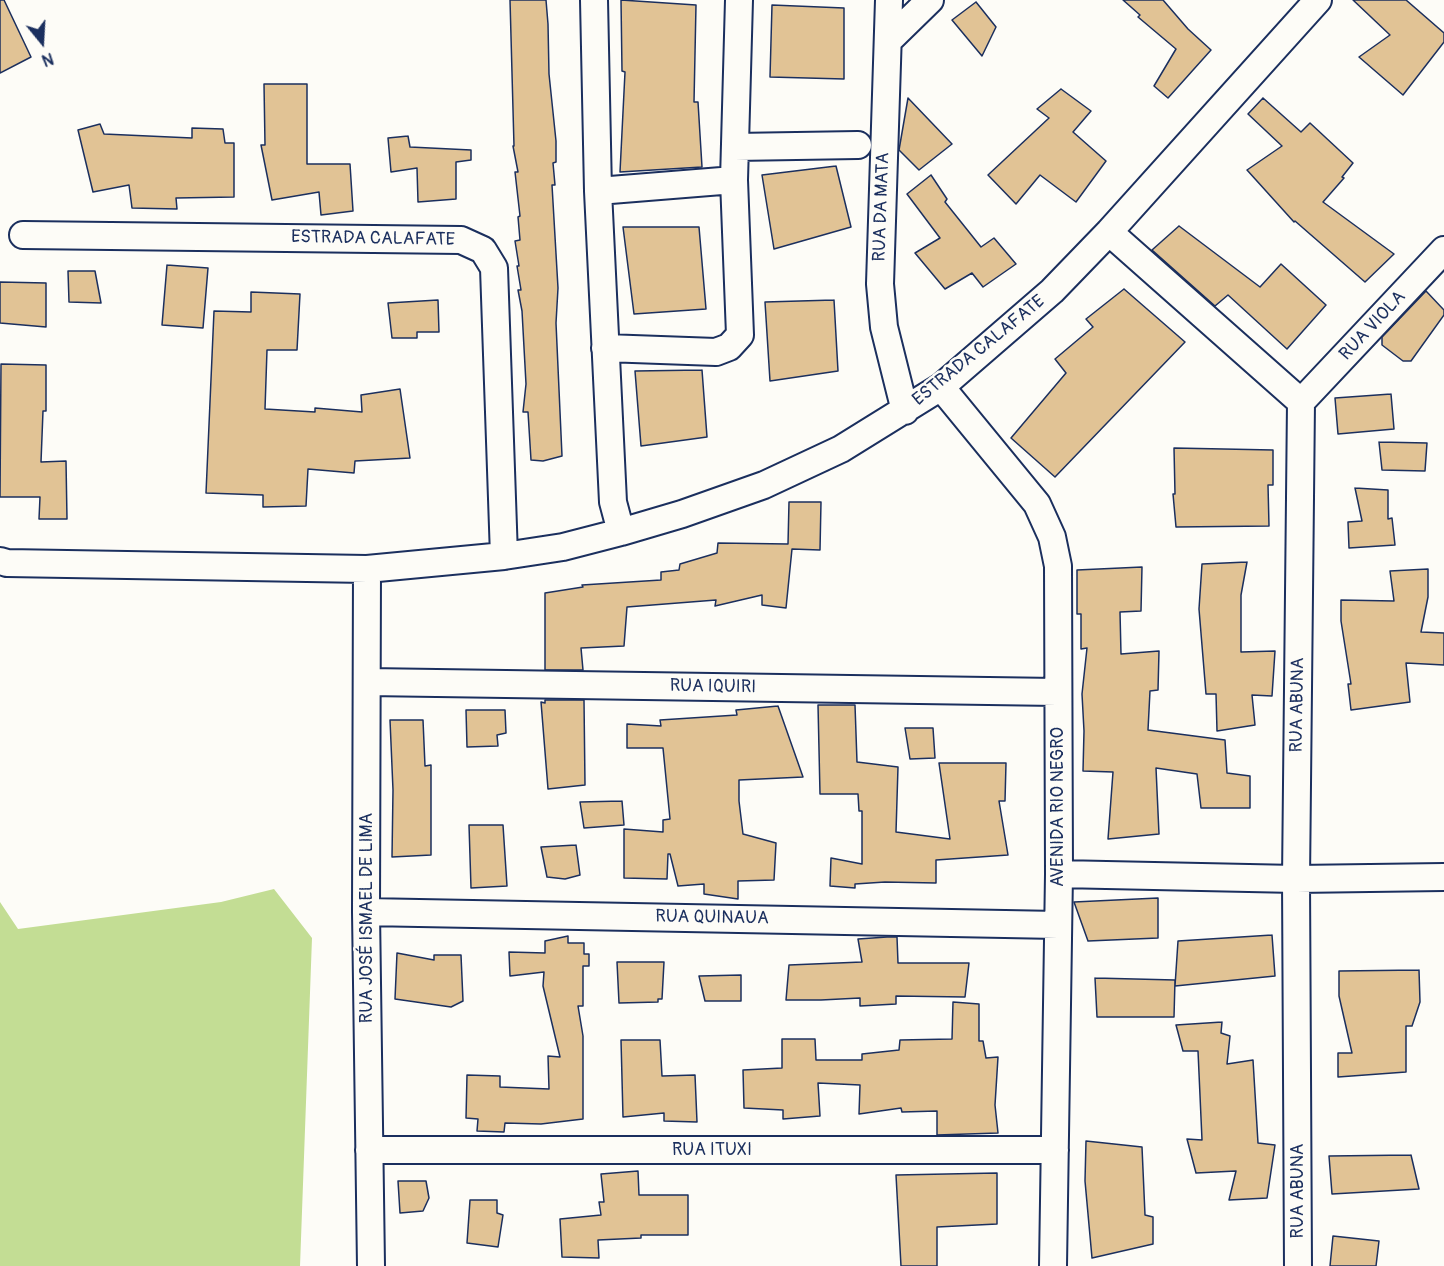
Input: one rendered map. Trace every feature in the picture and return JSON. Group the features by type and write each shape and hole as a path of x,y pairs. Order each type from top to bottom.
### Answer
{"street":[{"path":"594,0 598,191 605,348 613,502 621,532"},
{"path":"605,348 716,352 729,347 740,335 734,180 739,0"},
{"name":"RUA DA MATA","path":"889,0 880,284 884,327 905,411"},
{"path":"888,41 930,0"},
{"name":"ESTRADA CALAFATE","path":"2,563 367,570 504,556 563,547 621,532 682,514 764,485 841,448 941,387 1052,291 1318,0"},
{"path":"735,147 858,145"},
{"path":"598,191 734,180"},
{"path":"1108,232 1301,402"},
{"name":"ESTRADA CALAFATE","path":"23,235 461,240 483,250 494,268 504,556"},
{"name":"RUA VIOLA","path":"1301,402 1444,250"},
{"name":"AVENIDA RIO NEGRO","path":"941,387 1037,504 1052,537 1058,566 1059,874 1053,1266"},
{"name":"RUA ABUNA","path":"1298,1266 1296,879 1301,402"},
{"name":"RUA JOSÉ ISMAEL DE LIMA","path":"367,570 366,912 371,1266"},
{"name":"RUA IQUIRI","path":"368,682 1058,692"},
{"path":"1059,874 1296,879 1444,877"},
{"name":"RUA QUINAUA","path":"366,912 1058,925"},
{"name":"RUA ITUXI","path":"369,1150 1055,1150"}],"green space":[{"path":"274,889 312,938 300,1266 0,1266 0,902 18,929 221,902"}],"building":[{"path":"0,0 4,0 31,57 0,73"},
{"path":"510,0 546,0 548,24 549,74 556,141 556,162 553,163 555,185 552,185 558,288 556,323 562,456 543,461 531,460 528,412 523,412 526,384 522,311 518,290 521,290 515,241 520,240 518,217 520,216 515,172 518,172 513,146"},
{"path":"621,0 696,5 694,102 698,102 702,167 620,172 625,72 622,71"},
{"path":"1123,0 1163,0 1188,29 1211,50 1168,98 1154,86 1176,49 1138,17 1140,15"},
{"path":"1353,0 1406,0 1444,33 1444,42 1403,95 1359,57 1390,35"},
{"path":"976,2 996,27 982,56 952,20"},
{"path":"772,5 844,8 844,79 770,77"},
{"path":"264,84 307,84 307,164 350,164 353,211 321,215 319,192 272,200 261,145 265,145"},
{"path":"1061,89 1091,111 1073,132 1106,161 1076,202 1040,175 1016,204 988,175 1049,118 1037,109"},
{"path":"908,98 952,144 919,170 899,150"},
{"path":"1263,98 1301,132 1310,123 1353,163 1342,177 1344,178 1323,202 1394,254 1365,282 1294,222 1247,170 1282,146 1248,114"},
{"path":"100,124 104,134 192,138 192,128 223,129 225,143 234,143 234,197 176,198 177,209 132,208 129,185 93,192 78,130"},
{"path":"408,136 410,147 471,150 471,160 456,162 456,199 418,202 417,168 391,172 388,138"},
{"path":"836,166 851,227 774,249 762,175"},
{"path":"931,175 947,199 945,202 981,247 994,238 1016,264 983,287 972,273 945,289 915,253 940,238 907,194"},
{"path":"1179,226 1260,287 1281,264 1326,305 1287,349 1228,295 1215,306 1152,250"},
{"path":"623,227 699,227 706,309 634,314"},
{"path":"167,265 208,268 203,328 162,325"},
{"path":"68,271 95,271 101,303 69,302"},
{"path":"0,282 46,283 46,327 0,323"},
{"path":"1124,289 1185,342 1055,477 1011,438 1066,373 1055,359 1093,327 1086,319"},
{"path":"1426,291 1444,310 1444,315 1411,361 1403,361 1382,345 1382,337"},
{"path":"251,292 300,294 297,350 267,350 265,409 315,412 315,408 362,412 361,395 400,389 410,458 355,461 354,473 308,469 306,506 263,507 263,495 206,493 214,311 251,312"},
{"path":"438,300 439,332 417,332 417,338 392,338 388,303"},
{"path":"834,300 838,371 770,381 765,302"},
{"path":"1,364 46,365 46,411 43,411 41,462 66,461 67,519 39,519 40,497 0,497"},
{"path":"702,370 707,437 641,446 635,371"},
{"path":"1391,394 1394,429 1338,434 1335,398"},
{"path":"1379,442 1427,443 1425,471 1382,470"},
{"path":"1174,448 1273,450 1273,485 1268,485 1269,526 1176,527 1173,494 1175,494"},
{"path":"1355,488 1388,490 1388,519 1392,518 1395,545 1349,548 1348,522 1362,521"},
{"path":"789,502 821,502 820,550 792,549 786,608 762,605 762,595 715,606 716,600 627,607 624,646 581,648 583,670 545,670 545,593 583,587 582,585 661,580 661,572 679,570 680,564 717,553 718,543 788,544"},
{"path":"1247,562 1241,595 1241,652 1275,651 1272,696 1252,695 1255,725 1217,731 1216,694 1206,694 1199,609 1202,564"},
{"path":"1142,567 1141,611 1120,612 1121,654 1159,651 1158,690 1150,691 1148,730 1225,740 1227,773 1250,776 1250,808 1201,808 1197,774 1156,768 1159,834 1108,839 1113,772 1083,771 1082,694 1087,648 1081,649 1081,614 1077,614 1077,570"},
{"path":"1428,569 1428,597 1421,632 1444,633 1444,665 1406,663 1410,702 1351,710 1348,684 1351,684 1341,621 1341,600 1394,601 1390,571"},
{"path":"545,700 584,700 585,785 548,789 541,702 545,703"},
{"path":"818,705 855,705 857,762 898,767 896,832 950,839 939,763 1006,763 1005,801 999,801 1008,855 936,860 936,883 885,882 855,884 855,888 830,886 831,858 862,864 862,811 859,811 858,794 820,794"},
{"path":"778,706 803,777 739,780 743,834 776,843 774,880 738,881 738,899 704,894 704,884 678,886 670,854 668,854 667,879 624,878 624,829 663,832 663,820 670,819 663,748 627,748 627,724 661,726 660,720 737,715 736,710"},
{"path":"466,710 505,710 506,733 497,735 498,746 467,747"},
{"path":"390,720 423,720 425,766 431,765 431,855 392,857 393,790"},
{"path":"905,728 933,728 935,758 910,759"},
{"path":"622,801 624,825 584,828 580,802"},
{"path":"469,825 503,825 507,886 471,888"},
{"path":"576,845 580,875 565,879 547,877 541,847"},
{"path":"1158,898 1158,938 1088,941 1074,902"},
{"path":"1272,935 1275,976 1175,986 1178,941"},
{"path":"568,936 568,943 584,943 584,954 589,954 589,966 583,966 583,1006 578,1006 583,1036 583,1119 541,1124 505,1123 504,1132 477,1131 478,1119 466,1118 467,1075 500,1076 500,1087 549,1089 548,1056 560,1057 543,986 544,972 510,976 509,952 545,953 545,941"},
{"path":"897,937 898,963 969,963 965,997 896,996 896,1004 860,1006 860,998 786,1000 789,965 862,962 858,939"},
{"path":"397,953 434,960 434,955 461,955 463,1001 451,1007 395,999"},
{"path":"617,962 664,962 662,999 658,999 658,1002 619,1003"},
{"path":"1419,970 1420,1002 1412,1026 1406,1026 1406,1072 1338,1077 1338,1053 1352,1053 1339,996 1339,971"},
{"path":"741,975 741,1001 705,1001 699,976"},
{"path":"1095,978 1175,980 1174,1017 1097,1017"},
{"path":"953,1002 979,1004 979,1041 983,1041 986,1058 998,1057 995,1105 998,1133 937,1135 937,1111 902,1112 901,1108 859,1114 860,1085 818,1083 820,1116 783,1119 783,1110 744,1108 743,1070 782,1068 782,1039 815,1039 816,1060 862,1060 862,1054 899,1050 900,1040 952,1039"},
{"path":"1222,1022 1221,1033 1230,1036 1227,1064 1253,1060 1258,1143 1275,1145 1267,1198 1229,1200 1236,1171 1196,1173 1187,1139 1202,1140 1198,1051 1183,1051 1176,1025"},
{"path":"621,1040 660,1040 662,1076 695,1075 697,1122 664,1121 664,1113 623,1117"},
{"path":"1086,1141 1142,1147 1145,1215 1153,1217 1153,1244 1092,1258 1085,1181"},
{"path":"1411,1155 1419,1189 1332,1194 1329,1156"},
{"path":"638,1171 639,1195 688,1195 688,1235 641,1235 641,1238 598,1240 599,1258 562,1257 560,1219 601,1215 599,1202 604,1202 601,1174"},
{"path":"997,1173 997,1224 937,1227 937,1266 901,1266 896,1175"},
{"path":"398,1181 426,1181 429,1198 423,1211 400,1213"},
{"path":"470,1200 497,1200 497,1213 503,1215 498,1247 467,1243"},
{"path":"1333,1236 1379,1241 1376,1266 1330,1266"}]}
